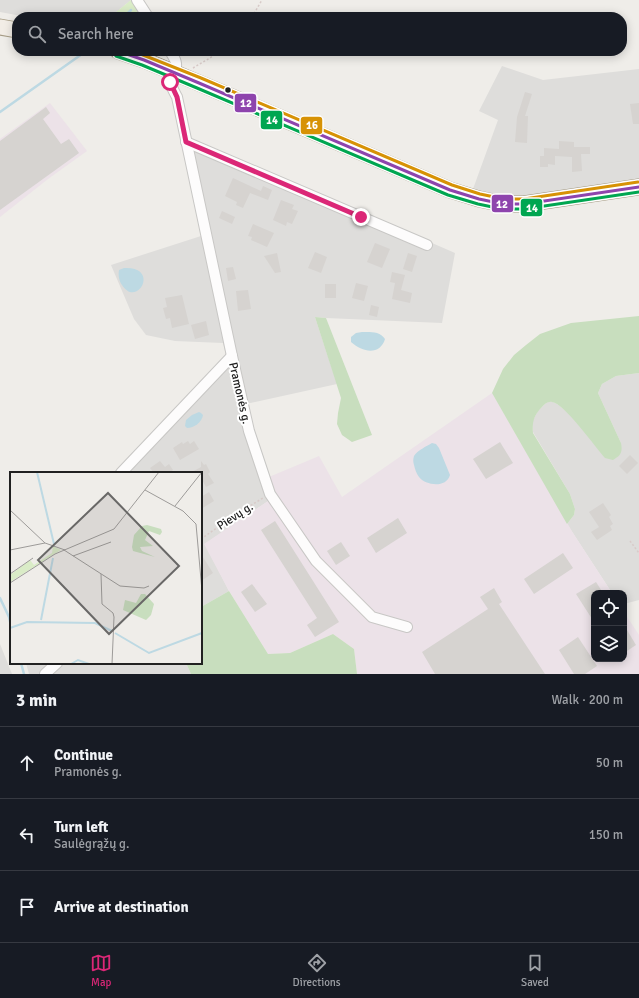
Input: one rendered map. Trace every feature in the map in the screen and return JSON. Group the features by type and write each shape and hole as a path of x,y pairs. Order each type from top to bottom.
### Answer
{"main road":[{"path":"0,27 12,29"},
{"path":"131,56 173,72 450,190 479,199 503,204 524,204 639,187"}],"street":[{"path":"137,0 145,12"},
{"path":"168,56 173,72"},
{"name":"Pramonės g.","path":"173,56 177,66 169,77 170,82 177,97 249,431 270,494 316,561 372,617 407,627"},
{"path":"186,142 427,245"},
{"path":"122,472 232,356"},
{"path":"45,674 57,664"}],"path":[{"path":"255,12 262,0"},
{"path":"173,72 194,67 213,56"},
{"name":"Pievų g.","path":"202,538 238,513 270,494"},
{"path":"630,541 639,553"}],"shaded area":[{"path":"0,0 131,0 116,12 12,12 12,14 0,12"},
{"path":"502,66 543,80 639,69 639,183 540,196 513,197 491,194 473,189 498,120 479,111"},
{"path":"50,103 87,151 48,179 0,217 0,139"},
{"path":"179,133 455,253 442,323 315,317 337,384 246,404 257,443 277,495 205,544 229,591 202,606 202,472 114,472 226,355 223,343 175,341 146,335 134,319 111,265 201,236"},
{"path":"639,373 639,600 627,603 627,590 610,590 567,524 574,515 575,509 570,494 533,432 532,422 538,411 546,403 551,401 621,443 598,393 602,384 616,376"},
{"path":"492,393 573,533 610,590 591,590 591,662 627,662 627,617 639,635 639,674 357,674 354,649 333,634 290,653 268,654 229,591 204,544 277,495 269,477 319,456 342,497"},
{"path":"0,644 12,674 0,674"},
{"path":"26,664 186,664 191,674 29,674"}],"green space":[{"path":"133,0 140,12 116,12"},
{"path":"639,316 639,373 616,376 602,384 598,393 621,443 622,449 619,456 613,460 605,458 572,418 557,404 552,402 547,403 539,410 534,419 533,433 570,494 575,509 574,515 567,524 492,393 503,369 514,355 540,334 571,323"},
{"path":"315,317 326,318 372,435 352,442 342,435 337,424 341,398"},
{"path":"229,591 268,654 290,653 333,634 354,649 357,674 191,674 186,664 202,664 202,606"}],"water":[{"path":"124,268 135,269 141,273 144,279 139,290 134,292 128,291 122,285 119,280 119,270"},
{"path":"356,333 378,333 385,339 383,344 379,348 370,351 360,348 351,342 351,337"},
{"path":"199,412 203,415 201,420 195,426 187,428 185,426 186,420"},
{"path":"432,443 436,444 439,448 450,475 448,479 440,484 430,484 422,480 417,474 413,463 414,456 423,448"}],"building":[{"path":"525,92 532,94 525,116 528,116 527,143 515,142 517,117"},
{"path":"639,103 639,124 633,124 630,104"},
{"path":"46,107 50,113 43,119 61,144 69,139 79,153 0,210 0,141"},
{"path":"559,141 574,142 574,147 590,147 590,154 581,154 582,171 572,172 572,157 555,156 555,165 548,164 548,167 540,167 540,156 544,156 544,148 559,149"},
{"path":"233,178 261,191 263,186 272,190 268,200 250,193 243,208 236,205 237,202 225,196"},
{"path":"281,200 294,205 292,209 298,211 292,224 287,222 286,226 273,220"},
{"path":"222,211 235,217 232,224 219,218"},
{"path":"253,224 274,233 267,247 251,240 252,237 248,236"},
{"path":"375,243 390,249 382,268 367,262"},
{"path":"315,252 327,257 321,273 308,268"},
{"path":"277,253 281,272 275,273 264,256"},
{"path":"408,253 417,256 412,272 403,269"},
{"path":"233,267 236,279 228,281 226,268"},
{"path":"392,272 405,275 401,290 412,293 410,303 392,299 395,283 390,282"},
{"path":"356,283 368,286 364,301 352,298"},
{"path":"325,284 336,284 336,298 325,298"},
{"path":"248,290 251,309 238,311 236,291"},
{"path":"182,295 189,324 172,328 170,318 166,319 163,308 167,307 165,298"},
{"path":"371,305 379,307 377,317 369,315"},
{"path":"206,321 209,335 195,339 191,325"},
{"path":"188,441 190,444 194,441 199,449 180,460 173,448 182,442 183,444"},
{"path":"500,442 513,463 486,479 473,459"},
{"path":"630,455 638,463 627,474 619,466"},
{"path":"160,461 165,467 169,464 173,470 170,472 153,472 150,468"},
{"path":"201,461 204,465 206,464 210,472 208,474 214,483 206,487 202,480 202,472 192,472 201,467"},
{"path":"209,492 214,501 202,508 202,496"},
{"path":"603,503 611,515 609,517 613,524 610,526 612,530 597,540 591,532 599,527 589,512"},
{"path":"398,518 407,533 376,553 367,538"},
{"path":"275,521 339,622 315,637 307,625 317,618 261,530"},
{"path":"341,542 350,556 336,565 327,551"},
{"path":"563,553 573,568 534,594 524,579"},
{"path":"202,556 213,573 202,580"},
{"path":"596,582 601,590 591,590 591,617 576,594"},
{"path":"252,584 267,604 255,612 241,592"},
{"path":"494,588 502,602 499,604 545,674 435,674 422,652 488,609 480,597"},
{"path":"627,630 636,645 627,651"},
{"path":"578,637 591,657 591,662 594,662 597,666 585,674 574,674 559,650"}],"waterway":[{"path":"0,112 79,56"},
{"path":"0,598 10,622"},
{"path":"21,664 24,674"}],"transit line":[{"name":"14","path":"116,56 197,88 448,195 478,204 502,209 524,209 639,192"},
{"name":"12","path":"132,56 450,190 479,199 503,204 524,204 639,187"},
{"name":"16","path":"146,56 201,78 452,185 480,194 504,199 524,199 638,182"}],"route":[{"path":"170,82 177,97 186,142 361,217"}]}
